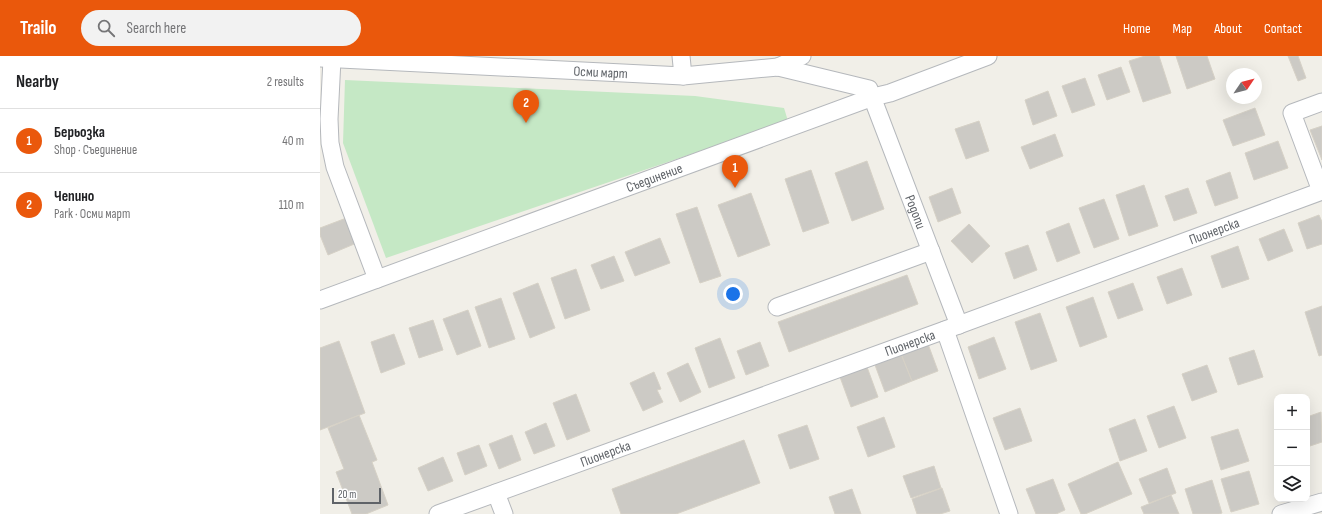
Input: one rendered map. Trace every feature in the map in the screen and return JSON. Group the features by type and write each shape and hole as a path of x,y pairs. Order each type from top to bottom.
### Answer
{"street":[{"path":"681,56 683,76"},
{"path":"778,67 802,56"},
{"name":"Съединение","path":"320,300 871,93 890,93 988,56"},
{"path":"326,58 330,143 333,161 377,279"},
{"name":"Осми март","path":"326,58 683,76 778,67 871,93"},
{"name":"Родопи","path":"871,93 931,251 952,328 1009,514"},
{"path":"1322,102 1292,113 1322,191"},
{"name":"Пионерска","path":"438,514 952,328 1322,191"},
{"path":"777,308 931,251"},
{"path":"496,493 504,514"},
{"path":"1281,514 1322,502"}],"green space":[{"path":"345,80 695,96 784,108 788,121 386,258 343,143"}],"building":[{"path":"1145,56 1159,56 1171,93 1143,102 1129,61"},
{"path":"1176,56 1207,56 1215,79 1187,89"},
{"path":"1288,56 1298,56 1306,78 1298,81"},
{"path":"1121,67 1130,92 1107,100 1098,75"},
{"path":"1085,78 1095,105 1072,113 1062,86"},
{"path":"1048,91 1057,116 1033,125 1025,100"},
{"path":"1255,108 1265,135 1233,146 1223,120"},
{"path":"979,121 989,151 966,159 955,129"},
{"path":"1322,126 1322,160 1310,130"},
{"path":"1055,134 1063,156 1030,169 1021,147"},
{"path":"1278,141 1288,168 1254,180 1245,153"},
{"path":"867,161 884,209 852,221 835,173"},
{"path":"811,170 829,223 803,232 785,179"},
{"path":"1230,172 1238,198 1215,206 1206,181"},
{"path":"1144,185 1158,226 1129,236 1116,195"},
{"path":"952,188 961,213 938,222 929,197"},
{"path":"1188,188 1197,213 1174,221 1165,196"},
{"path":"751,193 770,245 738,257 718,205"},
{"path":"1104,199 1119,239 1094,248 1079,208"},
{"path":"697,207 721,276 700,283 676,214"},
{"path":"1319,215 1322,222 1322,244 1307,249 1298,223"},
{"path":"349,217 359,242 328,255 320,235 320,228"},
{"path":"1069,223 1080,253 1057,262 1046,232"},
{"path":"969,224 990,246 972,263 951,241"},
{"path":"1284,229 1293,251 1268,261 1259,239"},
{"path":"660,238 670,263 635,276 625,252"},
{"path":"1028,245 1037,270 1014,279 1005,253"},
{"path":"1238,246 1249,279 1222,288 1211,256"},
{"path":"614,256 624,281 601,289 591,265"},
{"path":"1182,268 1192,295 1167,304 1157,277"},
{"path":"576,269 590,310 565,319 551,278"},
{"path":"907,275 918,304 789,352 778,322"},
{"path":"538,283 555,328 530,338 513,293"},
{"path":"1133,283 1143,310 1118,319 1108,292"},
{"path":"1093,297 1107,337 1080,347 1066,307"},
{"path":"501,298 515,339 489,348 475,307"},
{"path":"1322,306 1322,355 1319,356 1305,312"},
{"path":"468,310 481,346 457,355 443,319"},
{"path":"1040,313 1057,361 1031,370 1015,322"},
{"path":"433,320 443,350 419,358 409,328"},
{"path":"394,334 405,364 381,373 371,342"},
{"path":"994,337 1006,369 979,379 968,347"},
{"path":"720,338 735,378 709,388 695,348"},
{"path":"339,341 365,413 320,430 320,348"},
{"path":"760,342 769,366 746,375 737,351"},
{"path":"928,344 938,371 912,381 901,354"},
{"path":"1254,350 1263,377 1238,385 1229,358"},
{"path":"901,354 912,381 885,392 875,365"},
{"path":"688,363 701,392 680,402 667,373"},
{"path":"1207,365 1217,392 1192,401 1182,374"},
{"path":"867,367 878,397 851,407 840,377"},
{"path":"654,372 661,389 657,390 663,402 643,411 630,383"},
{"path":"576,394 590,431 567,440 553,403"},
{"path":"1174,406 1186,438 1159,448 1147,416"},
{"path":"1020,408 1032,441 1005,450 993,418"},
{"path":"1321,412 1322,442 1310,446 1310,430 1310,416"},
{"path":"359,415 377,460 372,462 388,505 366,514 352,514 336,472 344,469 328,428"},
{"path":"884,417 895,447 868,457 857,427"},
{"path":"1135,419 1147,451 1120,461 1109,429"},
{"path":"546,423 555,446 534,454 525,432"},
{"path":"807,425 819,459 790,469 778,435"},
{"path":"1238,429 1249,461 1221,470 1211,437"},
{"path":"512,435 521,460 499,469 489,444"},
{"path":"744,440 760,483 676,514 621,514 612,489"},
{"path":"479,445 487,466 465,475 457,453"},
{"path":"443,457 453,481 428,491 418,468"},
{"path":"1118,462 1132,494 1085,514 1081,514 1068,484"},
{"path":"934,466 941,488 911,498 903,476"},
{"path":"1167,468 1176,493 1149,503 1139,479"},
{"path":"1249,471 1259,504 1231,512 1221,479"},
{"path":"1053,479 1065,510 1056,514 1036,514 1026,489"},
{"path":"1212,480 1222,513 1193,514 1185,489"},
{"path":"942,488 950,511 940,514 917,514 912,499"},
{"path":"852,489 861,514 835,514 829,497"},
{"path":"1171,495 1179,514 1144,514 1141,507"}],"place":[{"name":"Чепино","path":"526,123"},
{"name":"Берьозка","path":"735,188"}]}
